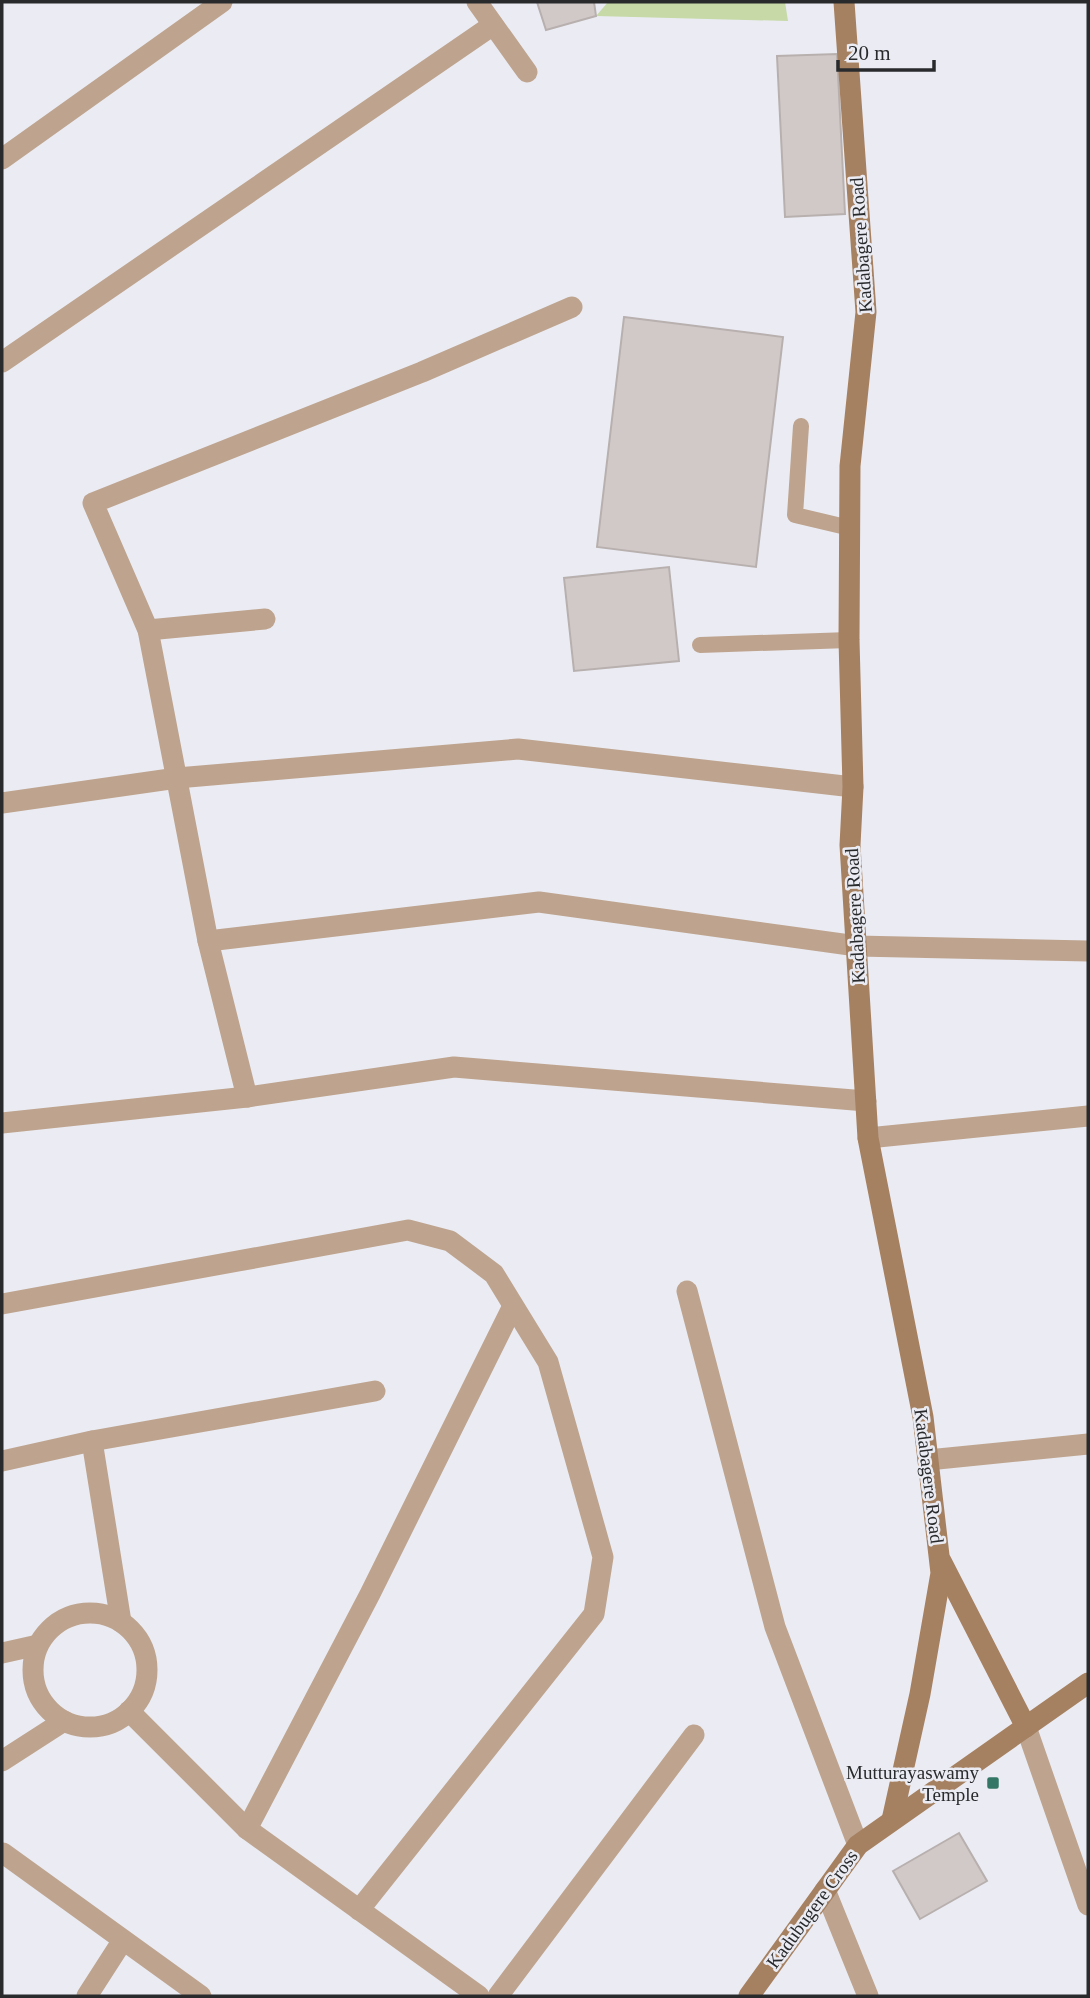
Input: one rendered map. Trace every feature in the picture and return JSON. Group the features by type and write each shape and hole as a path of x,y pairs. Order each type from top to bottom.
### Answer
{"street":[{"path":"2,159 222,2"},
{"path":"477,2 527,72"},
{"name":"Kadabagere Road","path":"845,2 866,312 850,466 849,640 853,787 850,845 869,1139 923,1417 941,1573 892,1820"},
{"path":"2,362 493,24"},
{"path":"247,1097 208,941 148,630 93,503 422,372 572,307"},
{"path":"148,630 265,618"},
{"path":"2,803 177,778 518,749 853,787"},
{"path":"208,941 539,902 857,946 1088,951"},
{"path":"2,1122 247,1097 454,1067 866,1101"},
{"path":"869,1139 1088,1116"},
{"path":"2,1304 408,1230 450,1241 494,1274 548,1362 603,1557 594,1614 359,1910"},
{"path":"687,1292 775,1627 858,1845"},
{"path":"247,1829 370,1594 513,1306"},
{"path":"2,1461 92,1441 375,1391"},
{"path":"92,1441 121,1622"},
{"path":"928,1460 1088,1444"},
{"path":"940,1559 1026,1727 1088,1904"},
{"path":"83,1613 103,1614 121,1622 133,1633 142,1648 146,1681 130,1711 115,1721 98,1726 80,1726 64,1721 50,1710 39,1696 33,1680 33,1662 38,1645 49,1629 65,1618 83,1613"},
{"path":"2,1653 38,1645"},
{"name":"Kadubugere Cross","path":"749,1996 858,1845 1088,1683"},
{"path":"130,1711 247,1829 479,1996"},
{"path":"2,1761 64,1721"},
{"path":"498,1996 694,1735"},
{"path":"2,1853 201,1996"},
{"path":"825,1890 868,1996"},
{"path":"87,1996 123,1940"}],"lane":[{"path":"801,426 795,515 850,528"},
{"path":"699,645 849,640"}],"green space":[{"path":"608,2 785,2 788,21 596,16"}],"building":[{"path":"537,2 594,2 596,16 546,30"},
{"path":"837,54 845,214 785,217 777,56"},
{"path":"624,317 783,337 756,567 597,547"},
{"path":"669,567 679,661 574,671 564,578"},
{"path":"959,1833 987,1881 920,1919 893,1871"}],"place":[{"name":"Mutturayaswamy Temple","path":"993,1783"}]}
